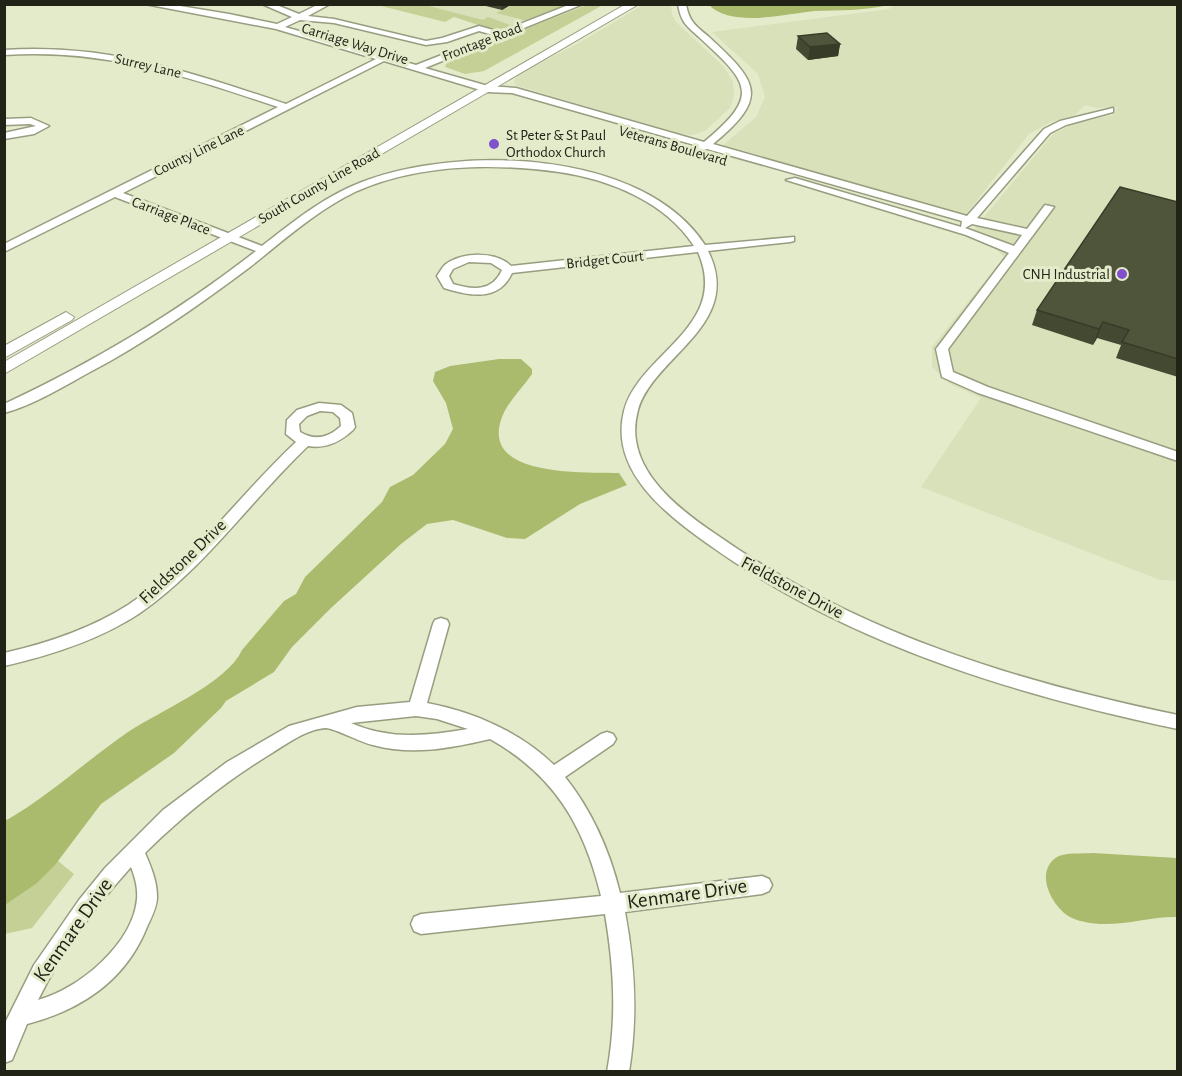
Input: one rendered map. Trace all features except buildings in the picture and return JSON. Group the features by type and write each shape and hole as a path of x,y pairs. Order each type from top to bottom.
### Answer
{"main road":[{"name":"South County Line Road","path":"480,87 613,4"},
{"name":"South County Line Road","path":"4,352 222,235 480,87 634,4"},
{"name":"South County Line Road","path":"4,369 222,235"}],"street":[{"name":"Carriage Way Drive","path":"149,4 233,14"},
{"name":"Carriage Way Drive","path":"191,4 393,53 417,63 419,67"},
{"path":"266,4 299,16 334,21 426,43 444,40 480,28 501,35"},
{"path":"282,25 326,4"},
{"name":"Frontage Road","path":"419,67 579,4"},
{"path":"681,4 684,18 735,64 748,88 747,99 741,114 697,153"},
{"name":"Carriage Way Drive","path":"282,25 383,58 419,67"},
{"name":"Surrey Lane","path":"4,53 64,51 137,62 190,76 286,107"},
{"name":"County Line Lane","path":"4,249 393,53"},
{"name":"Frontage Road","path":"419,67 480,87"},
{"name":"Veterans Boulevard","path":"480,87 513,90 969,220 1028,233"},
{"name":"Veterans Boulevard","path":"480,87 499,97 961,230 1015,251"},
{"path":"961,230 1047,131 1063,123 1110,110"},
{"path":"4,122 31,121 42,123 44,126 31,132 4,136"},
{"name":"Fieldstone Drive","path":"4,409 92,366 150,332 264,250 316,209 359,187 385,178 423,170 484,164 559,169 620,186 649,199 672,214 690,231 703,249 710,279 710,291 704,313 690,337 645,382 630,414 630,452 642,475 658,496 723,549 764,577 810,601 897,639 968,667 1039,689 1119,710 1178,722"},
{"name":"Carriage Place","path":"113,193 222,235"},
{"path":"1048,207 942,350 947,374 982,390 1178,457"},
{"path":"222,235 264,250"},
{"path":"703,249 790,239"},
{"name":"Bridget Court","path":"508,270 703,249"},
{"name":"Bridget Court","path":"467,259 490,259 503,264 508,270 504,281 496,288 479,293 448,286 443,276 449,267 467,259"},
{"name":"Fieldstone Drive","path":"4,660 47,650 85,636 150,597 175,575 304,442"},
{"path":"417,709 441,624"},
{"name":"Kenmare Drive","path":"4,1052 41,972 79,917 107,879 187,801 219,776 297,730 372,713 417,709 463,720 492,731 537,758 554,775 574,802 591,834 606,878 625,978 625,1044 618,1071"},
{"path":"330,721 368,737 388,742 422,745 492,731"},
{"path":"554,775 607,739"},
{"name":"Kenmare Drive","path":"20,1015 52,1006 72,996 97,980 122,957 136,933 147,901 144,870 134,851"},
{"name":"Kenmare Drive","path":"421,924 612,904 762,885"}],"shaded area":[{"path":"377,5 425,5 483,20 488,17 513,26 496,31 454,17 445,22"},
{"path":"411,5 574,5 510,30"},
{"path":"513,5 569,5 527,21 496,13"},
{"path":"587,5 603,5 484,71 465,74 445,67 448,59"},
{"path":"643,5 671,5 676,22 724,67 733,82 734,96 730,108 705,131 692,135 677,133 515,85 514,80 522,72 577,44"},
{"path":"709,5 888,5 745,18 719,12"},
{"path":"894,5 1177,5 1177,581 1160,580 921,487 981,398 950,384 932,367 932,347 1004,257 992,245 969,235 1053,134 1074,124 1113,115 1118,107 1096,108 1085,105 1075,115 1051,122 1029,134 964,217 722,146 756,117 765,97 758,74 712,32 889,9"},
{"path":"499,359 521,359 532,369 532,374 510,402 501,420 499,439 507,453 521,462 540,468 619,473 627,485 580,504 525,539 507,538 453,520 427,524 401,544 331,608 292,647 274,672 226,701 174,753 101,804 55,865 37,883 5,905 5,821 37,801 128,732 191,696 222,674 284,601 296,594 305,577 382,502 390,487 413,475 445,444 453,429 446,403 433,381 435,372 450,366"},
{"path":"4,817 74,874 32,928 5,934"},
{"path":"1093,853 1177,858 1177,917 1097,924 1077,920 1065,913 1058,907 1048,890 1046,881 1050,864 1057,857 1065,854"}],"place":[{"name":"St Peter & St Paul Orthodox Church","path":"494,144"},
{"name":"CNH Industrial","path":"1122,274"}]}
